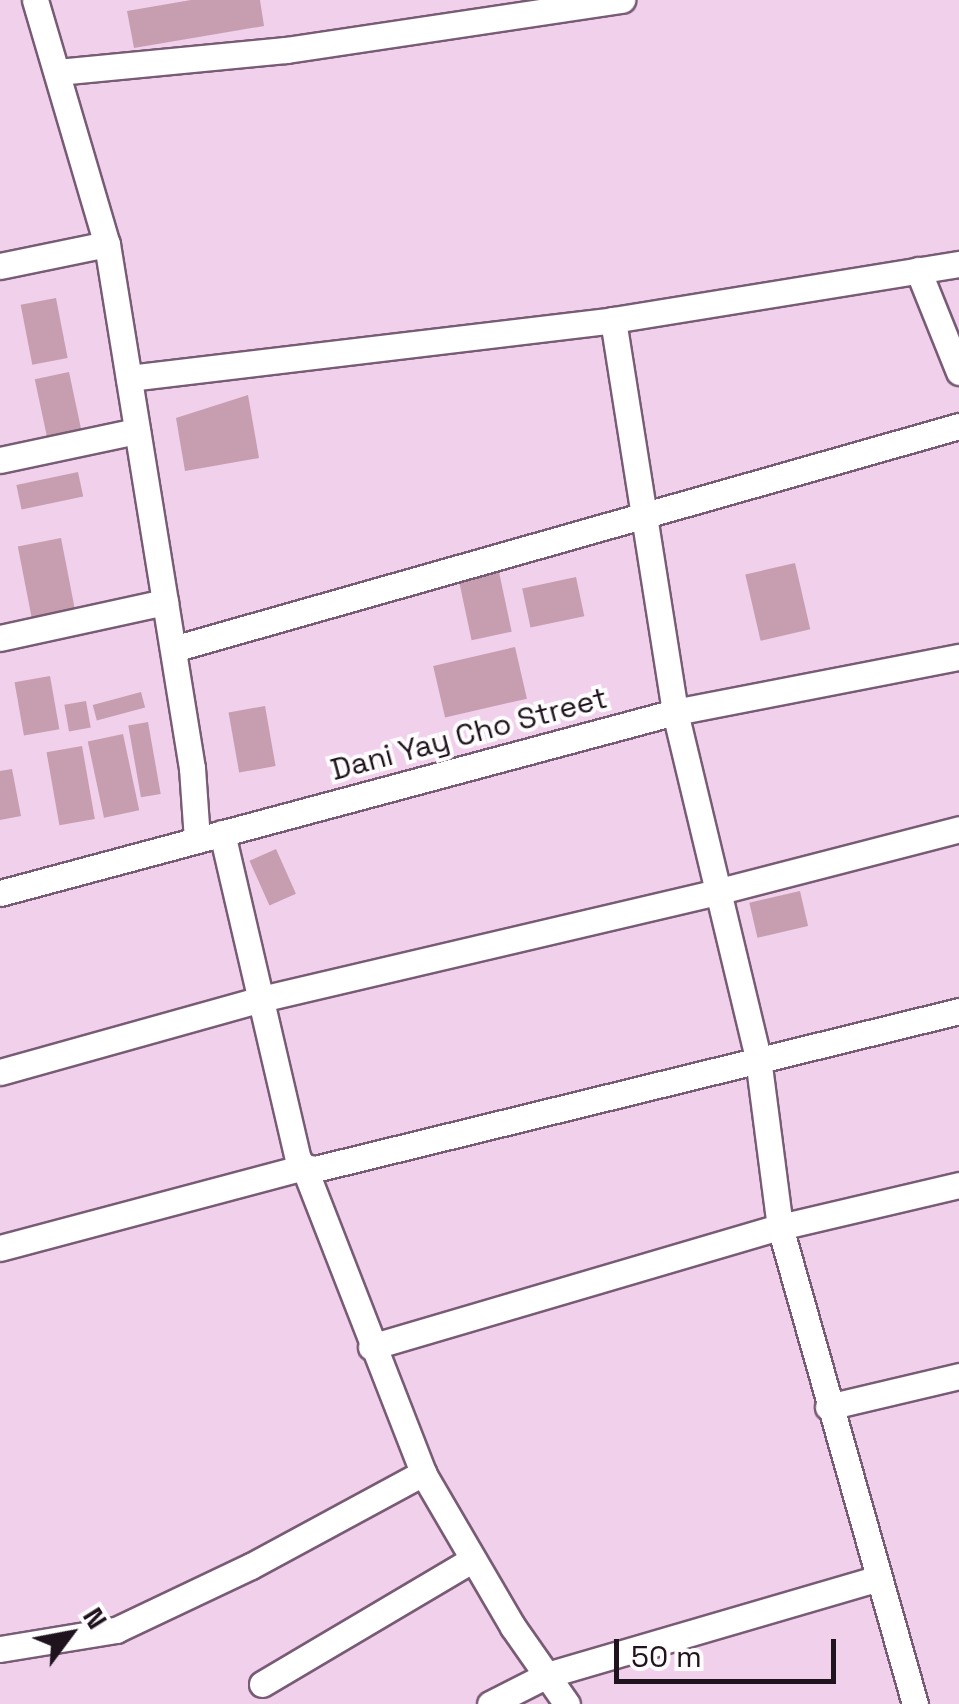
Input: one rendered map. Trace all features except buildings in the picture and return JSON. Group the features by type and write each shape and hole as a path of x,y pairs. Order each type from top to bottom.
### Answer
{"street":[{"path":"35,0 107,244 192,768 197,840"},
{"path":"56,72 286,50 622,0"},
{"path":"0,266 107,244"},
{"path":"129,378 613,320 959,264"},
{"path":"918,270 959,372"},
{"path":"613,320 675,712 758,1058 780,1227 914,1704"},
{"path":"173,649 644,519 959,426"},
{"path":"0,460 138,431"},
{"path":"0,638 165,602"},
{"name":"Dani Yay Cho Street","path":"0,893 675,712 959,658"},
{"path":"0,1072 261,999 720,892 959,829"},
{"path":"222,834 298,1158 371,1347 423,1473 567,1704"},
{"path":"0,1248 304,1167 315,1169 959,1010"},
{"path":"371,1347 780,1227 959,1185"},
{"path":"828,1406 959,1376"},
{"path":"0,1648 116,1630 251,1566 423,1473"},
{"path":"262,1684 474,1558"},
{"path":"490,1704 546,1674 878,1578"}]}
